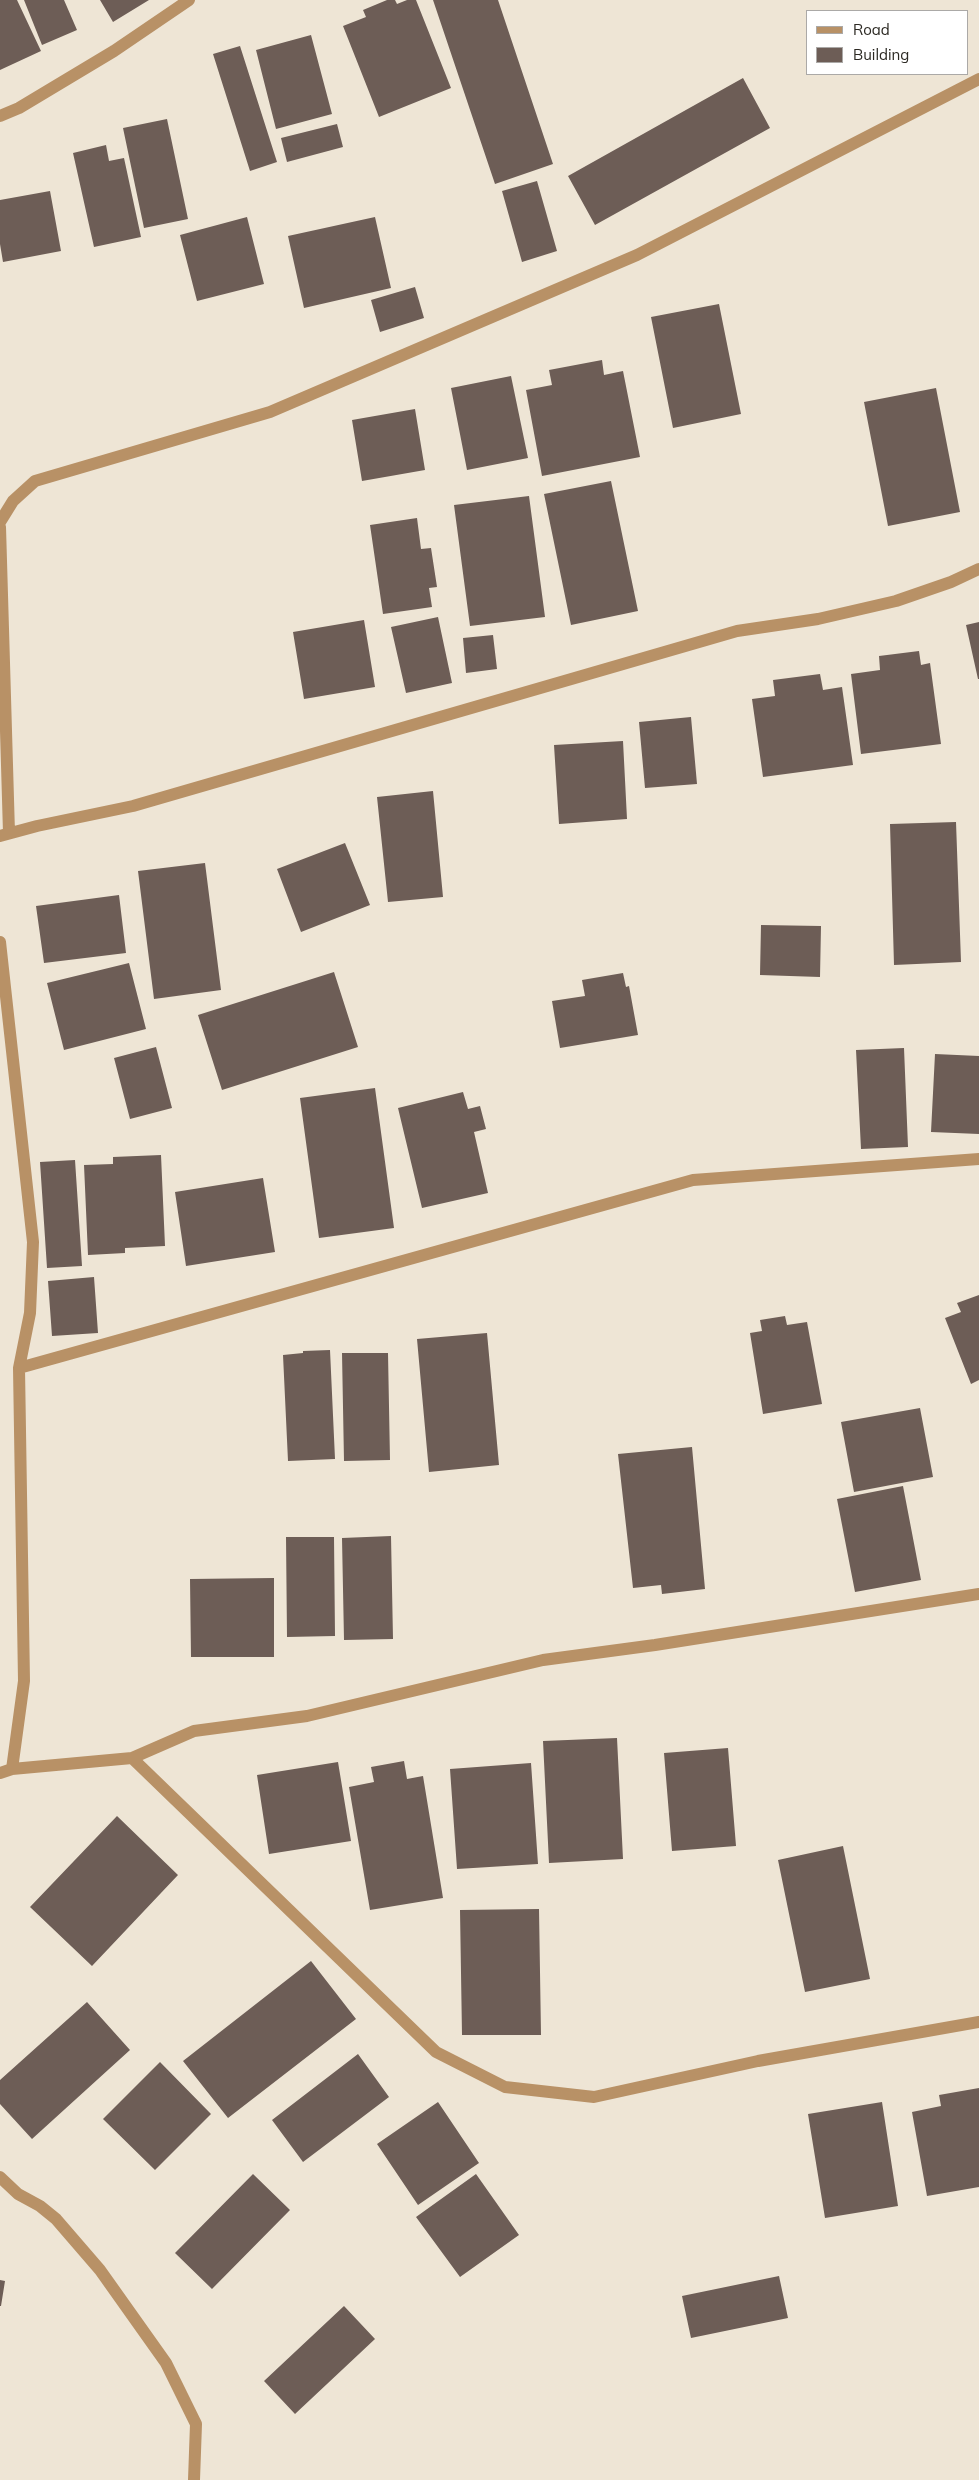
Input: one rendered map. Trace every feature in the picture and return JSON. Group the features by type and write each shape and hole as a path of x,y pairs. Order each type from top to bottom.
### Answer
{"street":[{"path":"0,116 19,108 114,51 189,0"},
{"path":"0,522 12,501 35,481 280,408 637,255 979,79"},
{"path":"0,527 5,835 133,806 738,631 818,619 896,601 979,570"},
{"path":"0,942 33,1242 30,1313 20,1368 24,1681 6,1771 132,1758 194,1731 308,1716 543,1660 664,1644 979,1594"},
{"path":"20,1368 694,1180 979,1159"},
{"path":"132,1758 436,2052 505,2087 594,2096 758,2061 979,2022"},
{"path":"0,2177 18,2194 40,2206 56,2219 100,2270 166,2362 196,2424 194,2480"}],"building":[{"path":"0,0 17,0 41,51 0,70"},
{"path":"24,0 64,0 77,30 42,45"},
{"path":"100,0 149,0 113,22"},
{"path":"387,0 395,0 397,4 407,0 416,0 451,88 379,117 343,26 366,17 363,10"},
{"path":"433,0 498,0 553,164 495,184"},
{"path":"311,35 332,114 276,129 256,50"},
{"path":"240,46 277,162 250,171 213,54"},
{"path":"743,78 770,128 595,225 568,176"},
{"path":"167,119 188,219 144,228 123,128"},
{"path":"337,124 343,147 287,162 281,138"},
{"path":"106,145 109,161 124,158 141,237 94,247 73,153"},
{"path":"537,181 557,251 522,262 502,191"},
{"path":"50,191 61,251 3,262 0,244 0,200"},
{"path":"247,217 264,284 197,301 180,235"},
{"path":"375,217 391,288 304,308 288,236"},
{"path":"415,287 424,318 380,332 371,300"},
{"path":"719,304 741,414 673,428 651,317"},
{"path":"602,360 604,375 623,371 640,457 542,476 526,390 552,385 549,370"},
{"path":"511,376 528,458 467,470 451,388"},
{"path":"936,388 960,512 888,526 864,402"},
{"path":"415,409 425,470 362,481 352,420"},
{"path":"611,481 638,611 571,625 544,494"},
{"path":"529,496 545,617 470,626 454,505"},
{"path":"417,518 421,549 431,548 437,587 429,588 432,607 383,614 370,525"},
{"path":"438,617 452,683 406,693 391,627"},
{"path":"364,620 375,687 304,699 293,632"},
{"path":"979,622 979,679 978,679 966,625"},
{"path":"493,635 497,669 466,673 463,638"},
{"path":"919,651 921,665 930,663 941,744 861,754 851,674 880,670 879,656"},
{"path":"820,674 823,690 842,687 853,765 763,777 752,699 775,696 773,680"},
{"path":"691,717 697,784 645,788 639,722"},
{"path":"623,741 627,819 559,824 554,745"},
{"path":"433,791 443,897 388,902 377,797"},
{"path":"956,822 961,962 894,965 890,824"},
{"path":"345,843 370,905 301,932 277,869"},
{"path":"205,863 221,990 154,999 138,871"},
{"path":"119,895 126,953 44,963 36,906"},
{"path":"761,925 821,926 820,977 760,975"},
{"path":"129,963 146,1029 64,1050 47,983"},
{"path":"334,972 358,1047 222,1090 198,1015"},
{"path":"623,973 626,987 629,986 638,1035 560,1048 552,1001 585,996 582,980"},
{"path":"156,1047 172,1108 130,1119 114,1058"},
{"path":"904,1048 908,1147 861,1149 856,1050"},
{"path":"935,1054 979,1056 979,1134 931,1132"},
{"path":"375,1088 394,1228 319,1238 300,1098"},
{"path":"463,1092 468,1109 480,1106 486,1129 474,1132 488,1193 422,1208 398,1108"},
{"path":"161,1155 165,1246 125,1248 125,1253 88,1255 84,1165 113,1164 113,1157"},
{"path":"75,1160 82,1266 47,1268 40,1162"},
{"path":"263,1178 275,1252 186,1266 175,1192"},
{"path":"94,1277 98,1333 52,1336 48,1281"},
{"path":"979,1295 979,1380 971,1384 945,1318 961,1312 957,1303"},
{"path":"785,1316 787,1325 807,1322 822,1404 763,1414 750,1333 762,1331 760,1320"},
{"path":"487,1333 499,1465 429,1472 417,1339"},
{"path":"330,1350 335,1459 288,1461 283,1355 303,1353 303,1351"},
{"path":"342,1353 388,1353 390,1460 344,1461"},
{"path":"920,1408 933,1477 854,1492 841,1422"},
{"path":"692,1447 705,1589 662,1594 661,1585 633,1588 618,1454"},
{"path":"903,1486 921,1580 855,1592 837,1499"},
{"path":"391,1536 393,1639 344,1640 342,1538"},
{"path":"286,1537 334,1537 335,1636 287,1637"},
{"path":"274,1578 274,1657 191,1657 190,1579"},
{"path":"617,1738 623,1859 549,1863 543,1741"},
{"path":"728,1748 736,1846 672,1851 664,1753"},
{"path":"404,1761 407,1779 423,1776 443,1898 370,1910 349,1787 374,1782 371,1767"},
{"path":"338,1762 351,1841 269,1854 257,1775"},
{"path":"531,1763 538,1864 457,1869 450,1769"},
{"path":"117,1816 178,1875 92,1966 30,1907"},
{"path":"843,1846 870,1979 805,1992 778,1860"},
{"path":"539,1909 541,2035 462,2035 460,1910"},
{"path":"311,1961 356,2019 228,2118 183,2061"},
{"path":"87,2002 130,2050 32,2139 0,2104 0,2080"},
{"path":"358,2054 389,2097 303,2162 272,2120"},
{"path":"160,2062 211,2114 155,2170 103,2119"},
{"path":"979,2088 979,2187 927,2196 912,2112 941,2106 939,2095"},
{"path":"438,2102 479,2163 418,2205 377,2144"},
{"path":"882,2102 898,2206 825,2218 808,2114"},
{"path":"253,2174 290,2210 212,2289 175,2253"},
{"path":"476,2174 519,2235 460,2277 416,2217"},
{"path":"779,2276 788,2318 691,2338 682,2296"},
{"path":"0,2280 5,2281 1,2306 0,2306"},
{"path":"344,2306 375,2339 295,2414 264,2381"}]}
